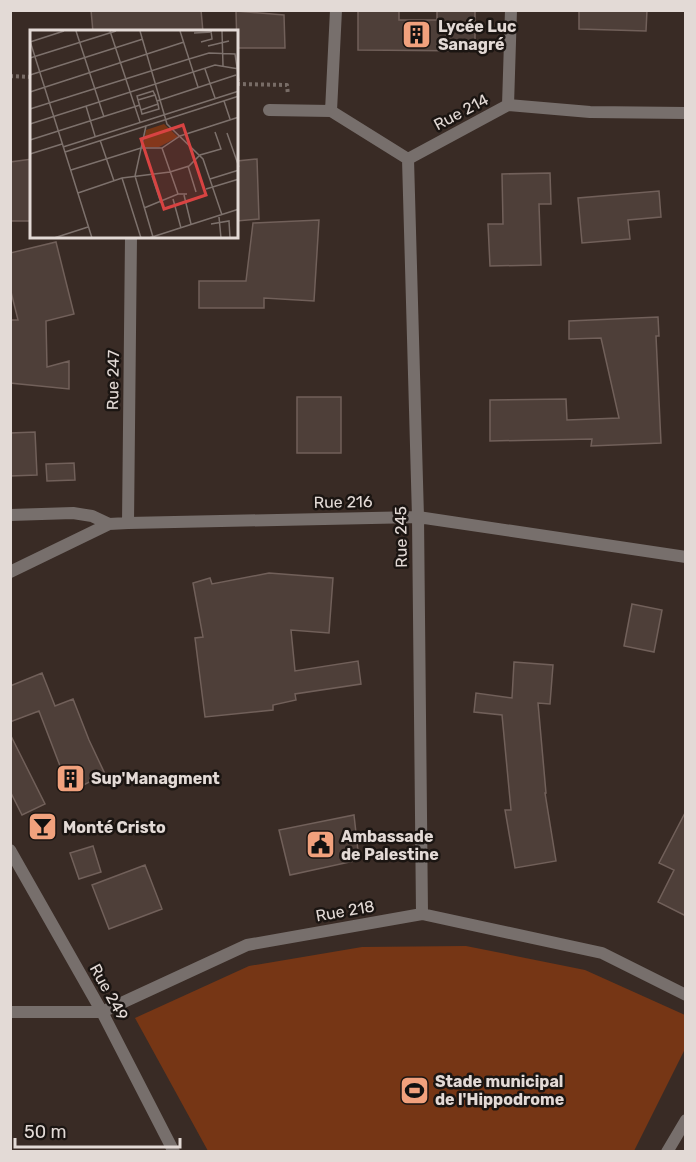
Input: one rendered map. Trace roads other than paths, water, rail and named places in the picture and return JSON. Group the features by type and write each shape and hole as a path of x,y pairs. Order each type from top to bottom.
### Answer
{"street":[{"path":"331,111 336,10"},
{"path":"508,105 511,10"},
{"name":"Rue 214","path":"408,159 508,105 590,112 686,113"},
{"path":"269,110 331,111 408,159"},
{"name":"Rue 245","path":"408,159 418,517 422,914"},
{"name":"Rue 247","path":"128,523 131,238"},
{"path":"10,515 73,513 92,516 109,524"},
{"name":"Rue 216","path":"10,572 109,524 128,523 418,517 686,556"},
{"name":"Rue 249","path":"10,850 102,1012 174,1152"},
{"name":"Rue 218","path":"10,1012 102,1012 247,945 422,914 602,953 686,995"},
{"path":"667,1152 686,1120"}],"place":[{"name":"Lycée Luc Sanagré","path":"417,35"},
{"name":"Sup'Managment","path":"70,778"},
{"name":"Monté Cristo","path":"42,827"},
{"name":"Ambassade de Palestine","path":"320,845"},
{"name":"Stade municipal de l'Hippodrome","path":"414,1090"}]}
